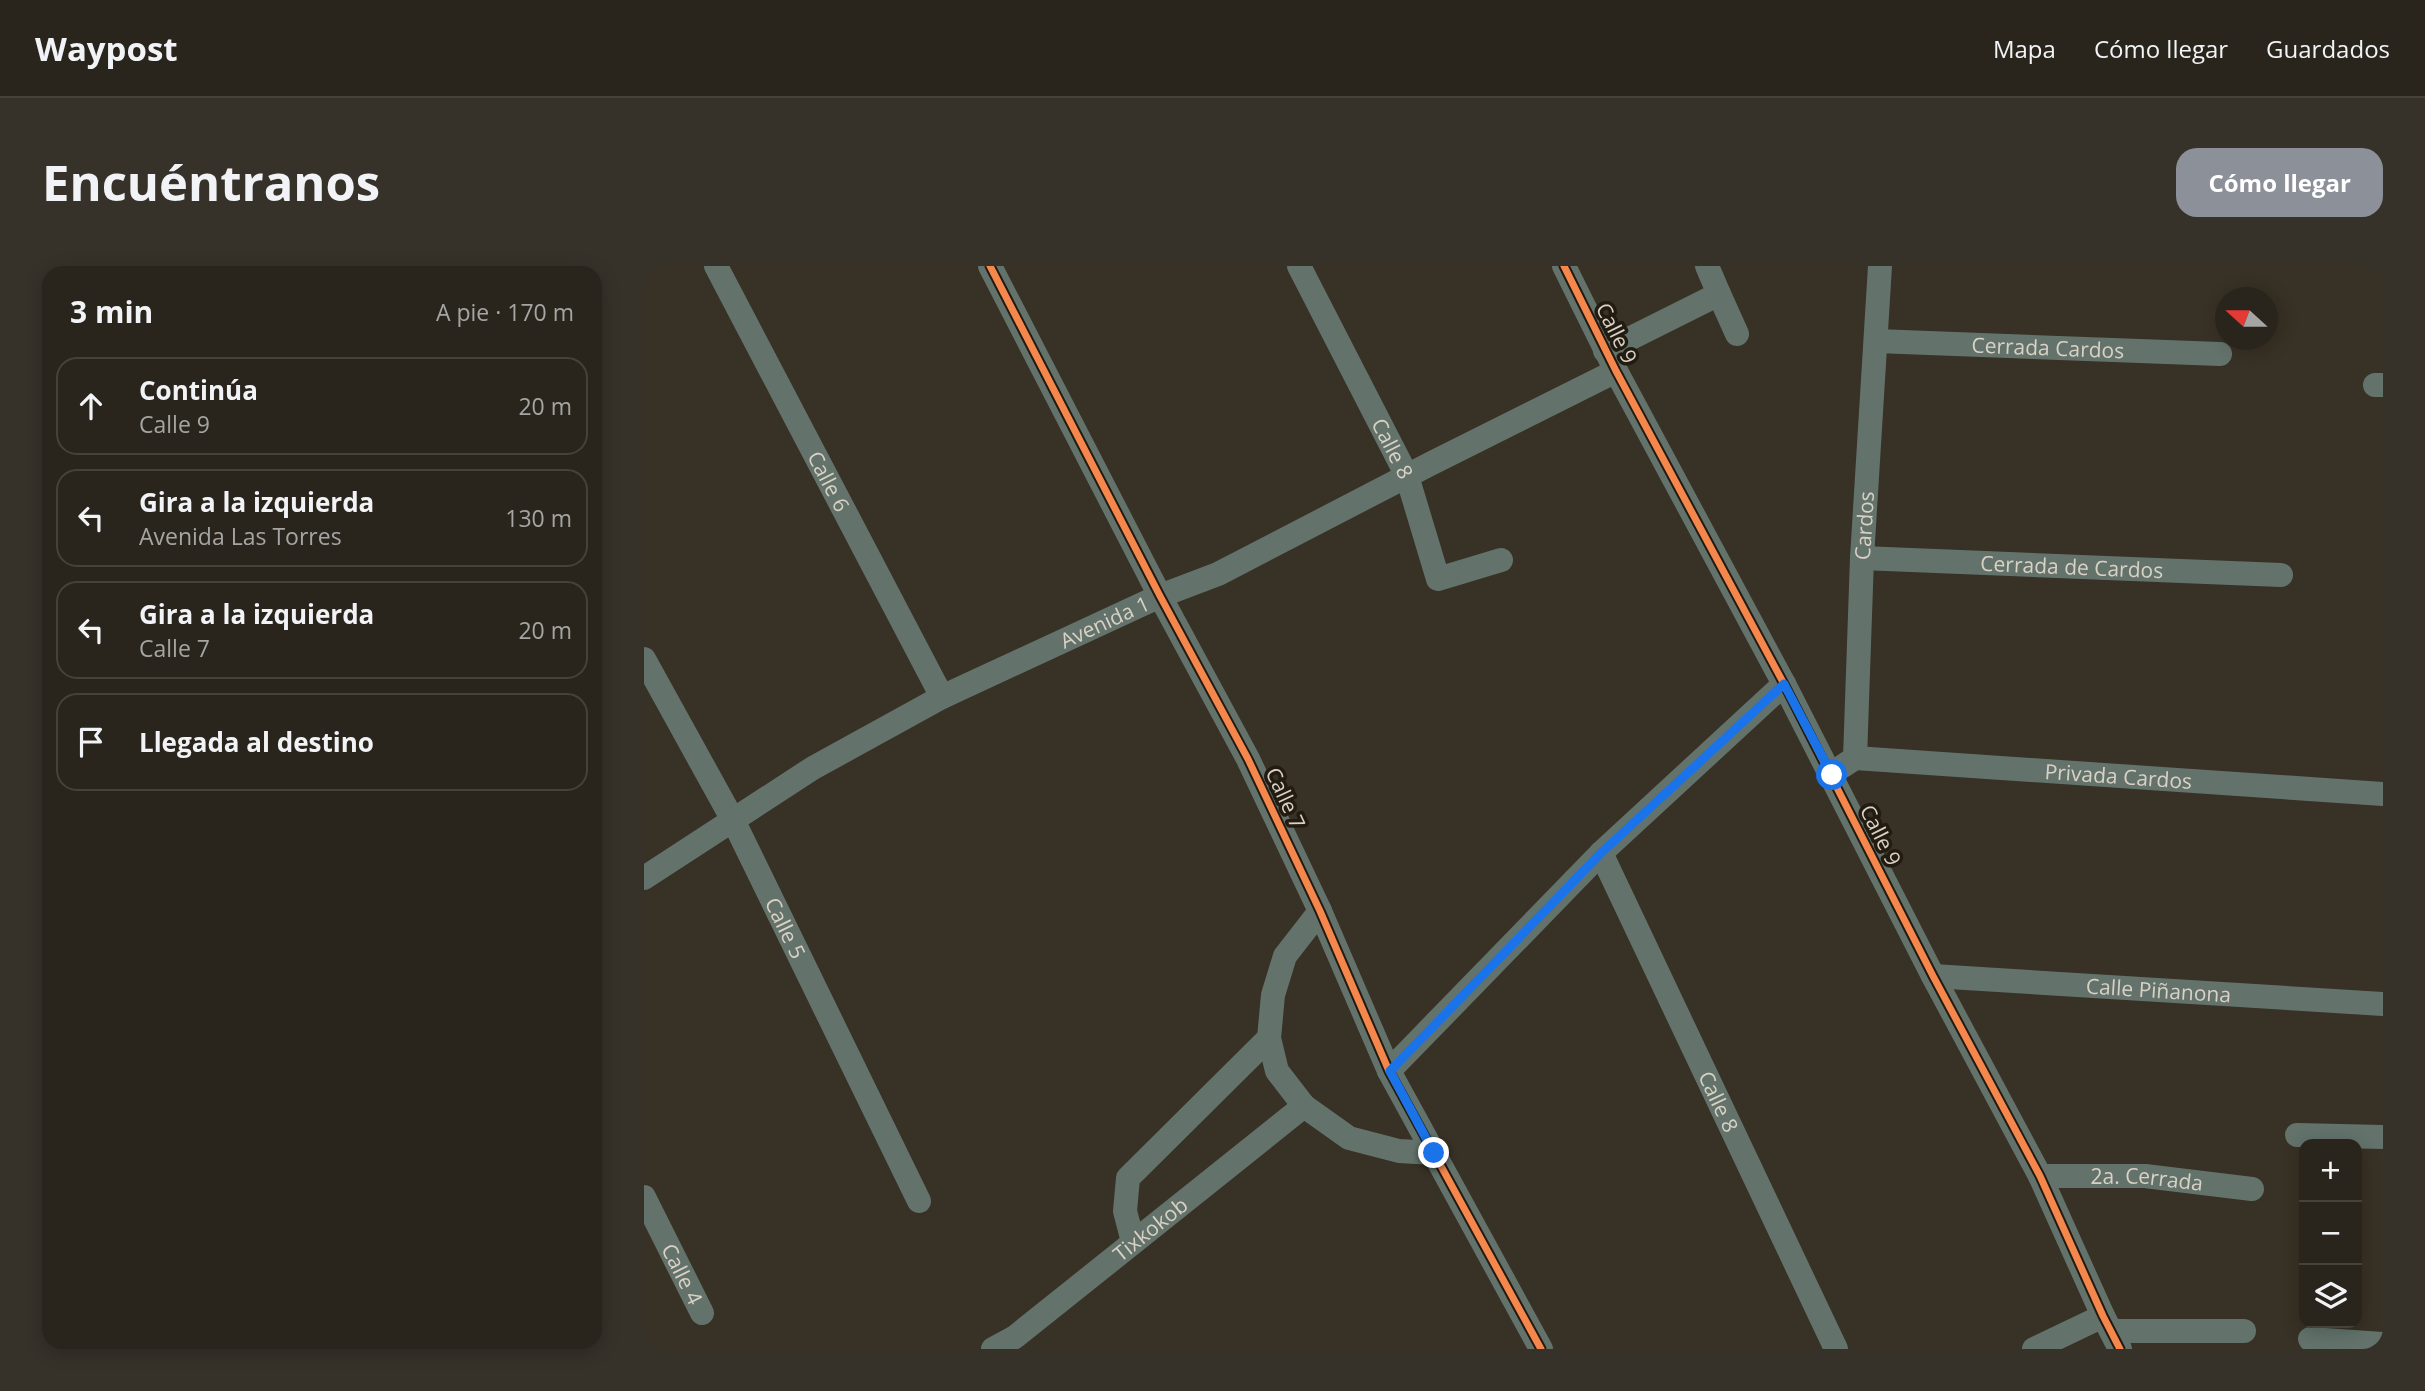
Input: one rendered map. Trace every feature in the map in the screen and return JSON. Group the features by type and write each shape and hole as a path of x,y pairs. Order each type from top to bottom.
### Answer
{"street":[{"name":"Calle 6","path":"716,266 942,697"},
{"name":"Calle 7","path":"990,266 1160,596 1248,759 1320,911 1390,1071 1541,1349"},
{"name":"Calle 8","path":"1299,266 1408,475 1438,579 1501,560"},
{"name":"Calle 9","path":"1564,266 1611,361 1832,775 1933,976 2040,1176 2111,1332"},
{"path":"1707,266 1737,334"},
{"name":"Cardos","path":"1855,758 1862,558 1880,266"},
{"name":"Avenida 1","path":"644,878 734,822 813,768 942,697 1160,596 1218,574 1408,475 1611,361 1719,294"},
{"name":"Cerrada Cardos","path":"1876,341 2220,354"},
{"name":"Cerrada de Cardos","path":"1862,558 2281,575"},
{"name":"Calle 5","path":"644,659 734,822 919,1201"},
{"path":"1390,1071 1601,853 1784,684"},
{"path":"1832,775 1855,758"},
{"name":"Privada Cardos","path":"1855,758 2383,794"},
{"name":"Calle 8","path":"1601,853 1836,1349"},
{"path":"1320,911 1285,956 1273,995 1269,1038 1277,1072 1304,1106 1349,1138 1399,1150 1434,1153"},
{"name":"Calle Piñanona","path":"1933,976 2383,1004"},
{"path":"1133,1242 1125,1211 1128,1178 1269,1038"},
{"name":"Tixkokob","path":"993,1349 1015,1337 1304,1106"},
{"path":"2297,1135 2383,1138"},
{"name":"2a. Cerrada","path":"2040,1176 2145,1176 2252,1189"},
{"name":"Calle 4","path":"644,1197 702,1313"},
{"path":"2034,1349 2111,1332 2244,1331"},
{"path":"2310,1339 2383,1344"}],"cycle path":[{"path":"990,266 1160,596 1248,759 1320,911 1389,1071 1541,1349"},
{"path":"1564,266 1616,371 1784,684 1933,976 2040,1176 2120,1349"}],"route":[{"path":"1434,1153 1390,1071 1601,853 1784,684 1832,775"}]}
